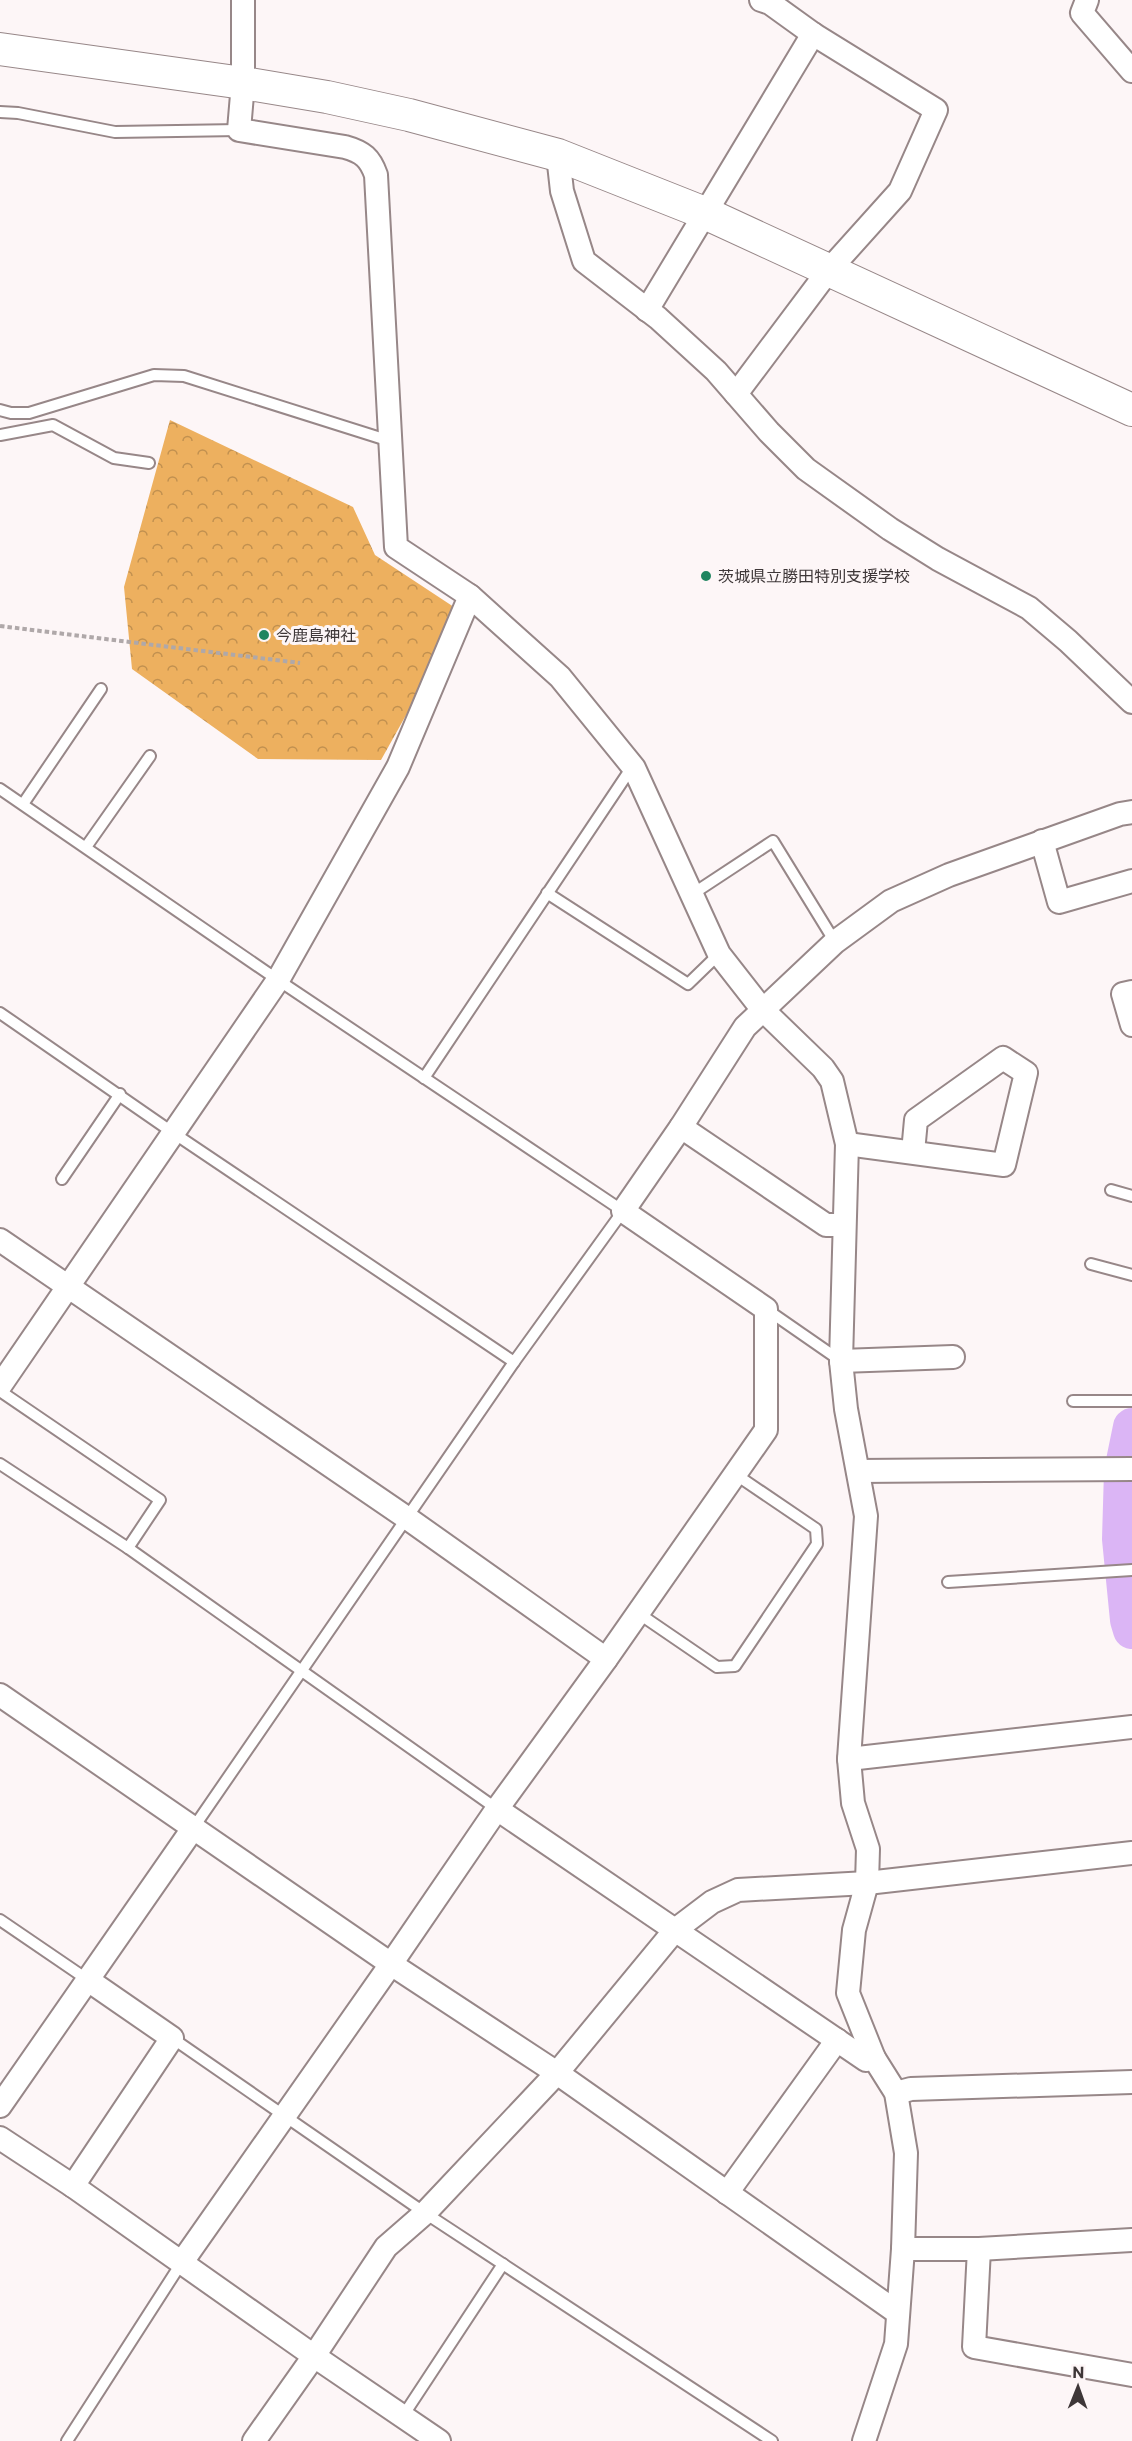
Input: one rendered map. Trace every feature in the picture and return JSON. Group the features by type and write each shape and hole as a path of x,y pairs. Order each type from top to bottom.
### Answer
{"street":[{"path":"243,0 243,83 239,130 359,151 371,161 376,176 396,547 470,596 560,677 634,768 719,954 762,1009 823,1068 832,1081 847,1143 841,1361 846,1408 866,1516 849,1759 853,1803 868,1849 867,1882 854,1930 848,1993 874,2058 896,2093 906,2153 903,2249 896,2344 864,2441"},
{"path":"736,394 829,270 900,190 936,110 813,34 770,3 761,0"},
{"path":"1087,0 1082,13 1132,71"},
{"path":"647,310 707,214 813,34"},
{"path":"0,49 327,97 409,115 558,155 707,214 1132,410"},
{"path":"558,155 562,191 584,261 647,310 716,370 769,432 806,469 890,529 938,559 1029,608 1068,641 1132,702"},
{"path":"0,1386 278,980 398,766 470,596"},
{"path":"182,2262 497,1809 606,1659 766,1430 766,1309 623,1211 681,1127 745,1027 835,942 891,901 949,875 1119,814 1132,812"},
{"path":"1042,841 1059,902 1132,881"},
{"path":"1132,992 1123,994 1132,1025"},
{"path":"847,1143 1004,1165 1026,1073 1003,1059 993,1065 916,1120 913,1152"},
{"path":"681,1127 826,1225 844,1225"},
{"path":"0,1240 407,1518 606,1659"},
{"path":"841,1361 953,1357"},
{"path":"858,1471 1132,1469"},
{"path":"0,1695 391,1964 557,2073 898,2313"},
{"path":"849,1759 1132,1727"},
{"path":"497,1809 866,2061 874,2058"},
{"path":"0,2106 194,1827"},
{"path":"254,2441 386,2247 425,2213 557,2073 675,1930 712,1902 738,1890 867,1882 1132,1853"},
{"path":"73,2186 172,2038 88,1980"},
{"path":"727,2193 837,2040"},
{"path":"896,2093 911,2089 1132,2082"},
{"path":"0,2138 73,2186 439,2441"},
{"path":"903,2249 979,2249 1132,2240"},
{"path":"979,2249 974,2347 1132,2374"}],"lane":[{"path":"0,112 18,113 115,132 239,130"},
{"path":"0,410 11,413 29,412 154,375 184,376 390,441"},
{"path":"0,435 53,425 114,458 149,463"},
{"path":"23,804 101,689"},
{"path":"86,848 150,756"},
{"path":"424,1078 628,773 634,768"},
{"path":"0,789 278,980 623,1211 514,1362 194,1827"},
{"path":"691,896 773,841 835,942"},
{"path":"547,893 688,984 719,954"},
{"path":"0,1013 172,1132 514,1362"},
{"path":"62,1179 120,1094"},
{"path":"1111,1190 1132,1196"},
{"path":"1091,1264 1132,1275"},
{"path":"766,1309 841,1361"},
{"path":"0,1391 160,1500 128,1548"},
{"path":"1073,1401 1132,1401"},
{"path":"0,1464 128,1548 497,1809"},
{"path":"638,1613 717,1667 735,1666 818,1544 816,1528 735,1474"},
{"path":"948,1582 1132,1570"},
{"path":"0,1920 88,1980"},
{"path":"172,2038 425,2213 772,2441"},
{"path":"68,2441 182,2262"},
{"path":"404,2416 503,2264"}],"path":[{"path":"0,626 300,663"}],"green space":[{"path":"170,420 353,507 375,555 463,613 381,760 258,759 132,669 124,587"}],"waterway":[{"path":"1132,1427 1123,1471 1121,1539 1132,1630"}],"place":[{"name":"茨城県立勝田特別支援学校","path":"706,576"},
{"name":"今鹿島神社","path":"264,635"}]}
